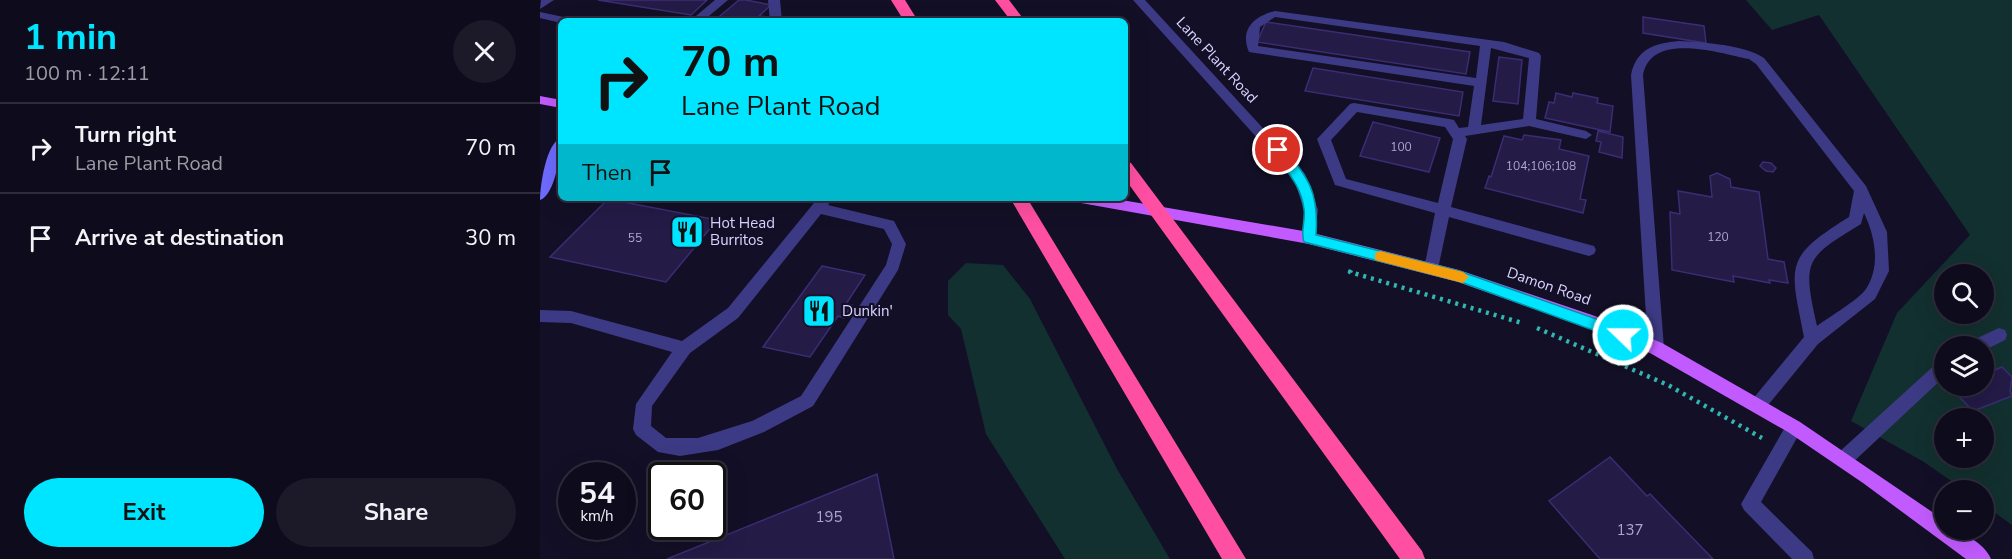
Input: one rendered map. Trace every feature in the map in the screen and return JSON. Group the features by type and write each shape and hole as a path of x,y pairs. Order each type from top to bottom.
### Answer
{"highway":[{"path":"898,0 909,18"},
{"path":"1002,0 1016,18"},
{"path":"1128,171 1414,559"},
{"path":"1020,201 1235,559"}],"main road":[{"path":"540,100 558,103"},
{"name":"Damon Road","path":"1098,201 1309,238 1431,269 1526,298 1656,348 1758,405 1844,459 1982,559"}],"street":[{"path":"540,6 548,0"},
{"path":"700,18 722,0"},
{"path":"774,0 776,18"},
{"name":"Lane Plant Road","path":"1139,0 1278,150 1300,177 1311,210 1309,238"},
{"path":"1481,83 1253,49 1250,37 1254,24 1264,17 1275,14 1523,51 1535,56 1529,122"},
{"path":"540,15 558,19"},
{"path":"1474,129 1486,44"},
{"path":"1656,348 1637,75 1641,59 1651,50 1663,45 1690,45 1753,56 1760,60 1861,189 1880,232 1882,271 1870,295 1812,339 1758,405"},
{"path":"1431,269 1443,210 1460,139 1449,123 1354,107 1324,139 1340,182 1443,210 1589,250"},
{"path":"1454,133 1529,122 1586,135"},
{"path":"540,195 558,150"},
{"path":"1812,339 1802,279 1804,260 1812,250 1856,220 1862,200 1861,189"},
{"path":"823,203 889,225 899,244 893,266 807,401 789,413 727,438 693,448 663,446 642,429 644,404 684,348 733,314 823,203"},
{"path":"540,316 571,317 684,348"},
{"path":"1994,338 1999,335"},
{"path":"1844,459 1934,376"},
{"path":"1794,427 1750,504 1804,559"}],"path":[{"path":"1355,250 1350,272 1533,326 1668,385 1782,449"}],"green space":[{"path":"1746,0 2012,0 2012,525 1994,512 1994,480 1950,480 1924,462 1851,421 1897,313 1934,273 1934,324 1994,324 1994,264 1943,264 1970,235 1819,15 1772,30"},
{"path":"966,263 1003,265 1030,299 1117,469 1170,559 1065,559 986,434 961,329 948,315 948,281"}],"building":[{"path":"598,0 707,0 691,15"},
{"path":"739,0 771,5 759,16 766,18 718,18"},
{"path":"1643,17 1704,26 1706,43 1643,33"},
{"path":"1266,22 1470,52 1466,74 1257,42"},
{"path":"1499,57 1522,60 1518,104 1493,101"},
{"path":"1313,68 1463,92 1459,116 1305,91"},
{"path":"1556,93 1572,97 1573,93 1598,98 1597,103 1613,106 1610,132 1545,118 1549,102 1554,103"},
{"path":"1373,122 1440,138 1429,172 1360,156"},
{"path":"1598,131 1623,137 1622,158 1599,152 1601,142 1596,141"},
{"path":"1524,135 1561,140 1559,149 1589,156 1580,199 1586,200 1583,213 1485,188 1489,176 1491,177 1504,136 1522,140"},
{"path":"1763,162 1771,163 1776,168 1773,172 1766,171 1760,166"},
{"path":"1717,173 1730,179 1731,187 1759,192 1768,259 1784,262 1788,283 1769,280 1770,283 1733,276 1734,282 1672,270 1670,212 1680,214 1678,191 1712,197 1710,176"},
{"path":"606,201 618,201 717,220 666,282 550,257"},
{"name":"Dunkin'","path":"822,266 865,275 846,304 852,305 844,318 838,316 810,357 763,347"},
{"path":"2002,367 2012,377 2010,391 2012,396 1981,408 1970,408 1959,396 1994,396 1994,370"},
{"path":"1610,457 1647,496 1650,494 1713,559 1600,559 1549,501"},
{"path":"877,474 894,559 667,559 714,540 726,540 726,535"}],"slow traffic":[{"path":"1380,256 1463,277"}],"place":[{"name":"Hot Head Burritos","path":"687,232"},
{"name":"Dunkin'","path":"819,311"}],"route":[{"path":"1278,150 1300,177 1308,196 1311,210 1309,238 1459,276 1526,298 1623,335"}]}
